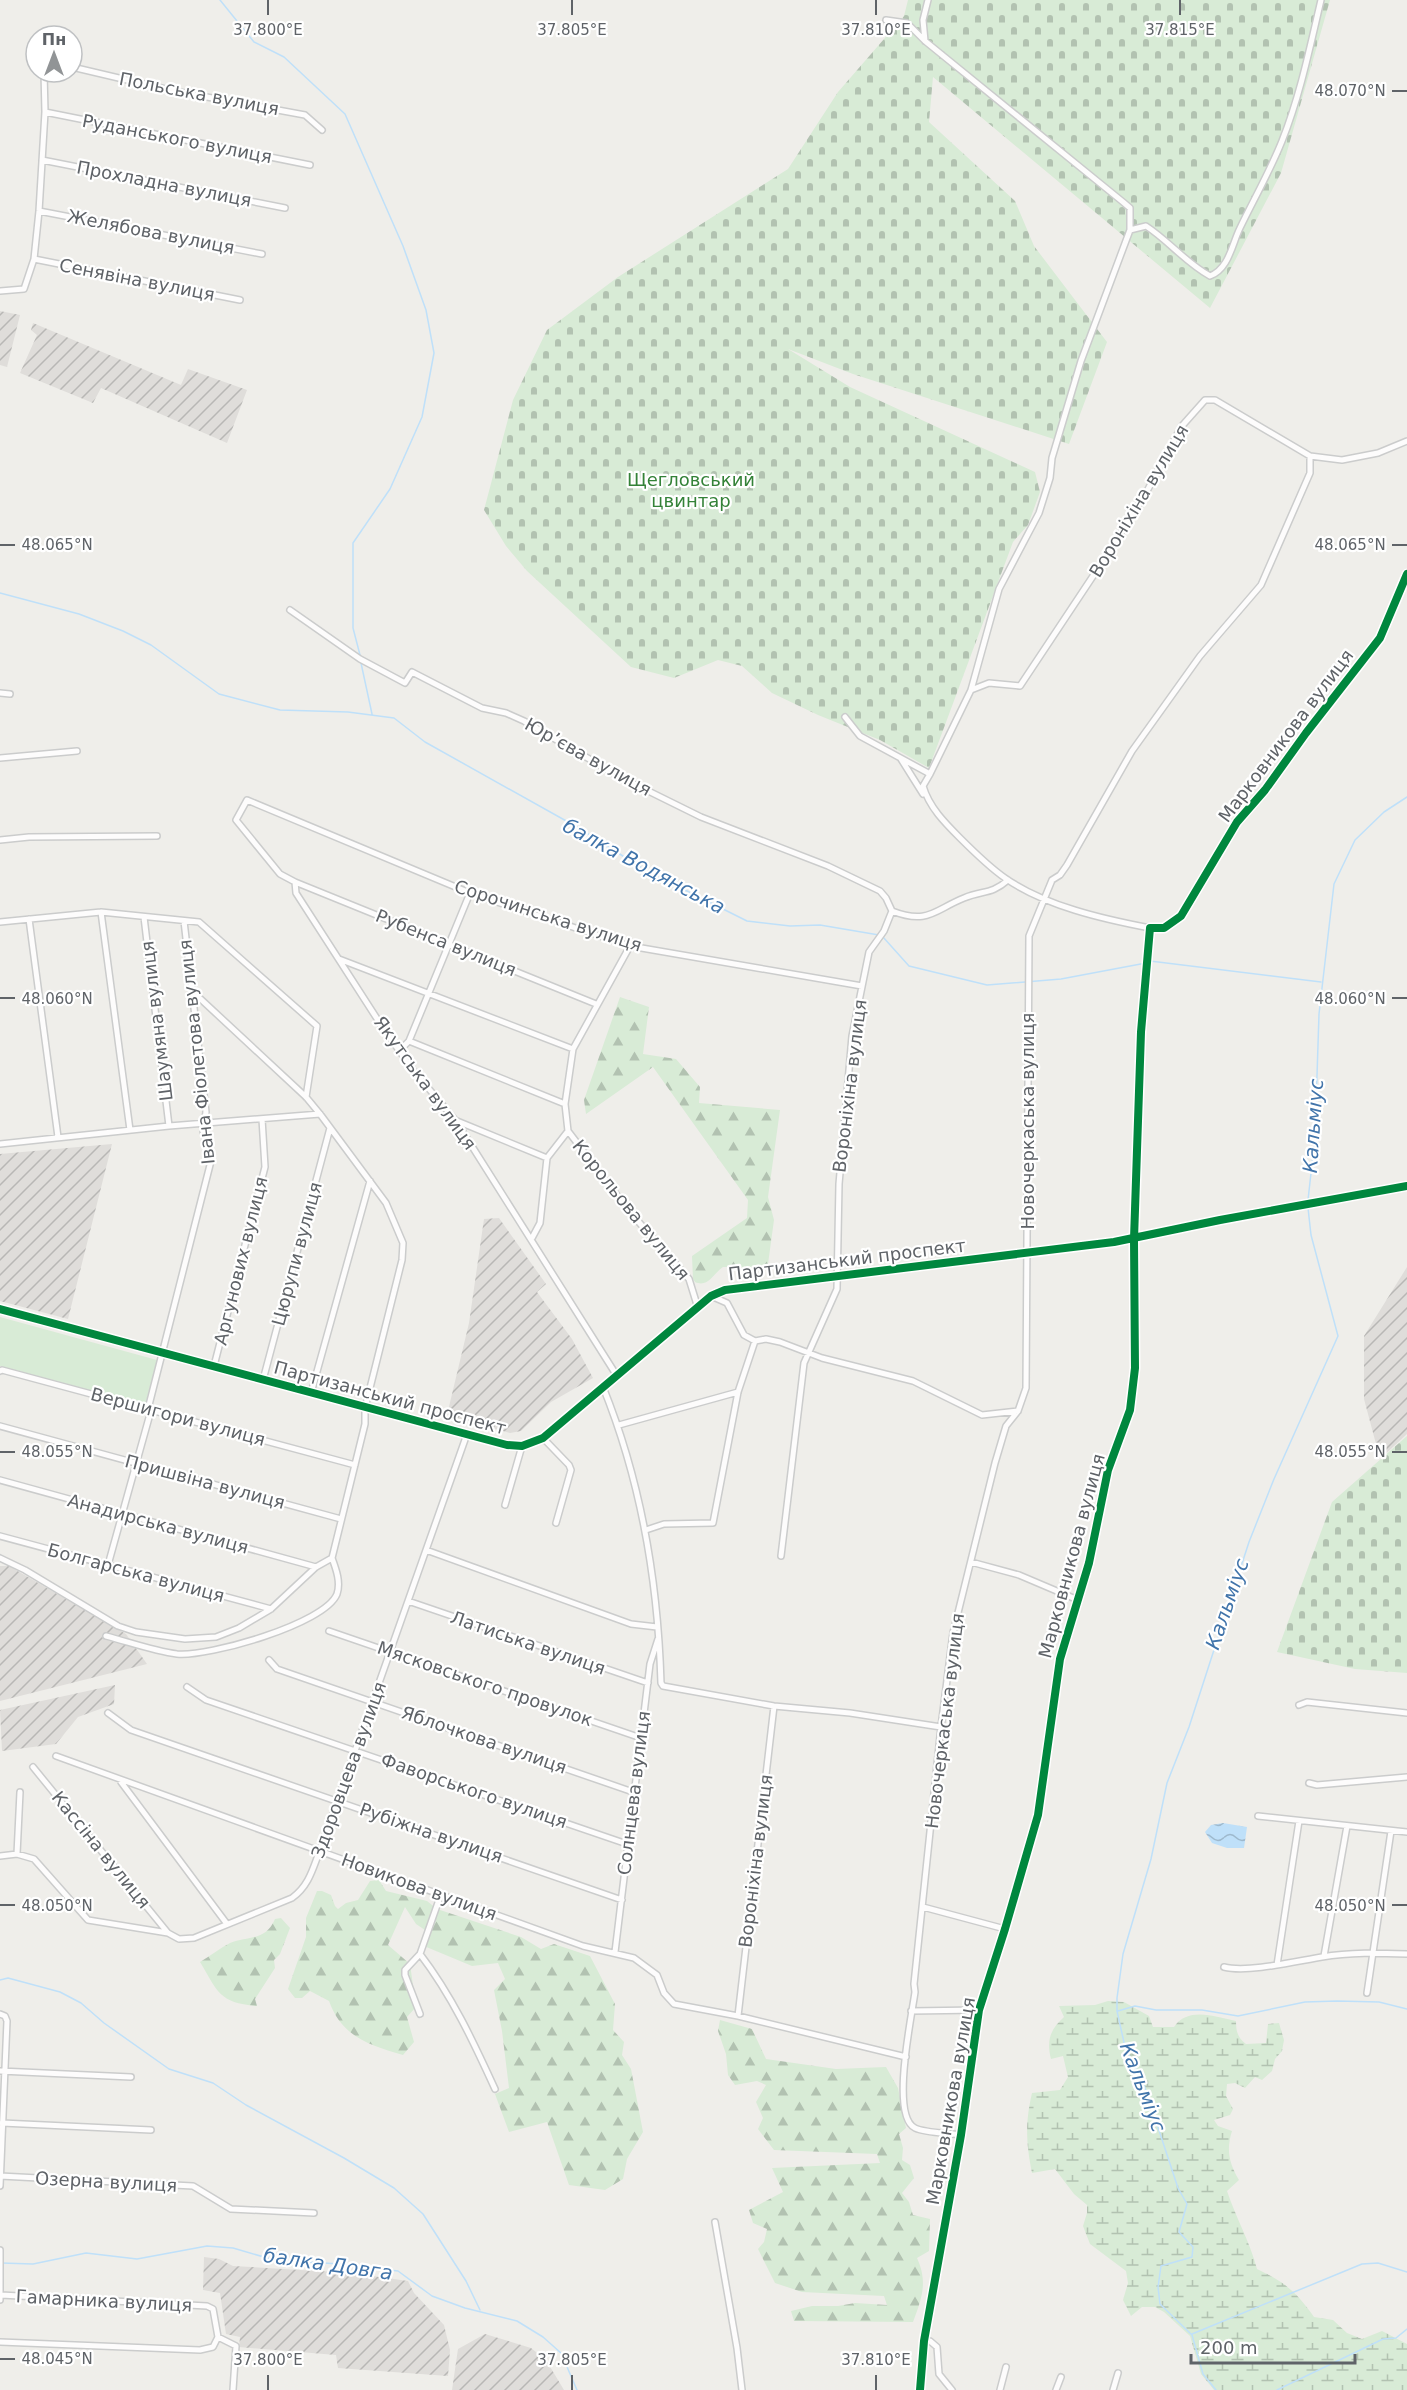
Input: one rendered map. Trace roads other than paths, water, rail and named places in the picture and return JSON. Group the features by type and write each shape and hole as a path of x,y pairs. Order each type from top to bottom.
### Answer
{"street":[{"path":"925,41 922,20 928,0"},
{"path":"1130,230 1146,226 1198,270 1210,276 1217,273 1228,259 1238,232 1282,141 1307,61 1321,0"},
{"path":"886,20 908,23 925,41 1130,208 1130,230 1082,361 1052,458 1050,478 1040,513 999,588 971,690 923,786 927,801"},
{"name":"Польська вулиця","path":"84,70 174,91 305,115 322,130"},
{"path":"0,291 24,289 34,259 45,112 44,84"},
{"name":"Руданського вулиця","path":"45,112 310,165"},
{"name":"Прохладна вулиця","path":"42,160 285,208"},
{"name":"Желябова вулиця","path":"39,210 262,254"},
{"name":"Сенявіна вулиця","path":"34,259 240,300"},
{"name":"Вороніхіна вулиця","path":"971,690 989,683 1020,686 1146,493 1181,428 1205,400 1215,400 1310,456 1342,460 1378,453 1407,441"},
{"name":"Новочеркаська вулиця","path":"961,2135 914,2128 907,2120 904,2111 903,2082 953,1633 1006,1426 1018,1411 1026,1388 1029,936 1052,880 1060,875 1067,865 1132,752 1200,656 1261,585 1310,473 1310,456"},
{"name":"Марковникова вулиця","path":"920,2390 924,2340 961,2135 979,2010 1038,1815 1059,1659 1089,1563 1108,1470 1130,1410 1135,1368 1134,1239 1141,1032 1150,928 1164,928 1181,916 1237,822 1265,790 1305,733 1380,638 1407,574"},
{"name":"Юр’єва вулиця","path":"290,610 360,659 405,683 412,672 482,708 524,721 622,778 701,817 828,866 880,891 892,911"},
{"path":"0,693 10,694"},
{"path":"844,717 860,736 930,774"},
{"path":"0,758 77,751"},
{"path":"900,758 927,801 950,828 986,864 1008,880 1083,913 1150,928"},
{"name":"Сорочинська вулиця","path":"296,882 280,874 236,820 247,800 470,893 630,946 862,986"},
{"path":"0,840 29,837 157,836"},
{"path":"892,911 908,917 932,914 962,898 997,890 1008,880"},
{"name":"Рубенса вулиця","path":"296,882 596,1004"},
{"name":"Якутська вулиця","path":"296,882 296,893 338,959 399,1051 456,1120 532,1238 616,1376"},
{"path":"399,1051 409,1041 470,893"},
{"name":"Вороніхіна вулиця","path":"781,1556 804,1363 837,1289 839,1184 852,1036 870,952 884,931 892,911"},
{"path":"101,912 130,1130"},
{"path":"0,922 101,912 199,922 317,1026 306,1097"},
{"name":"Шаумяна вулиця","path":"144,916 169,1126"},
{"path":"30,919 58,1137"},
{"name":"Івана Фіолетова вулиця","path":"108,1565 150,1414 148,1409 211,1161 203,1131 206,1112 184,921"},
{"name":"Корольова вулиця","path":"630,946 573,1049 565,1104 568,1131 629,1211 688,1279 698,1308"},
{"path":"338,959 573,1049"},
{"path":"106,1636 177,1654 200,1654 283,1630 328,1605 337,1593 338,1576 332,1558 356,1465 365,1424 365,1408 403,1252 403,1243 386,1203 320,1114 306,1097 192,991"},
{"path":"409,1041 565,1104"},
{"path":"0,1144 169,1126 320,1114"},
{"name":"Аргунових вулиця","path":"214,1366 265,1167 262,1119"},
{"path":"456,1120 547,1158"},
{"name":"Цюрупи вулиця","path":"263,1380 330,1128"},
{"path":"532,1238 540,1223 547,1158 568,1131"},
{"path":"311,1393 370,1181"},
{"name":"Партизанський проспект","path":"0,1309 365,1408 507,1445 522,1446 543,1438 711,1296 725,1290 1134,1239 1407,1186"},
{"path":"711,1296 727,1303 744,1335 755,1341 766,1339 780,1342 822,1358 913,1381 982,1414 1018,1411"},
{"path":"646,1530 664,1524 713,1522 738,1392 755,1341"},
{"name":"Вершигори вулиця","path":"0,1371 356,1465"},
{"path":"603,1387 619,1425 646,1530 663,1686 774,1706 850,1713 941,1727"},
{"path":"619,1425 738,1392"},
{"name":"Пришвіна вулиця","path":"0,1426 341,1520"},
{"name":"Здоровцева вулиця","path":"17,1854 34,1858 88,1920 168,1934 179,1939 194,1938 300,1893 306,1886 320,1851 467,1434"},
{"path":"543,1438 571,1470 556,1523"},
{"path":"505,1505 522,1446"},
{"name":"Анадирська вулиця","path":"0,1480 316,1567"},
{"name":"Болгарська вулиця","path":"0,1536 271,1609"},
{"path":"426,1550 631,1624 657,1627"},
{"path":"0,1558 25,1570 118,1626 136,1632 185,1638 216,1637 271,1609 316,1567 332,1558"},
{"path":"971,1562 1019,1575 1078,1600"},
{"name":"Латиська вулиця","path":"408,1601 648,1683"},
{"name":"Мясковського провулок","path":"329,1631 641,1738"},
{"name":"Солнцева вулиця","path":"615,1952 650,1664 659,1635"},
{"name":"Яблочкова вулиця","path":"269,1660 277,1669 633,1792"},
{"name":"Фаворського вулиця","path":"187,1687 206,1700 627,1844"},
{"path":"1299,1705 1306,1702 1407,1713"},
{"name":"Вороніхіна вулиця","path":"738,2016 774,1706"},
{"name":"Рубіжна вулиця","path":"108,1713 131,1730 622,1900"},
{"name":"Новикова вулиця","path":"56,1756 120,1781 583,1946 634,1958 657,1975 664,1993 674,2004 738,2016 906,2057"},
{"name":"Кассіна вулиця","path":"33,1767 168,1934"},
{"path":"1309,1783 1317,1785 1407,1777"},
{"path":"120,1781 227,1924"},
{"path":"0,1856 17,1854 20,1792"},
{"path":"1258,1816 1407,1833"},
{"path":"1277,1965 1299,1821"},
{"path":"1324,1956 1347,1826"},
{"path":"1367,1993 1391,1831"},
{"path":"420,2014 405,1970 420,1954 441,1894"},
{"path":"922,1906 1005,1929"},
{"path":"1224,1967 1277,1965 1324,1956 1372,1953 1407,1954"},
{"path":"420,1954 455,2004 495,2089"},
{"path":"911,2011 979,2010"},
{"path":"0,2186 2,2071 7,2021 2,2015"},
{"path":"2,2071 131,2077"},
{"path":"1,2123 151,2130"},
{"name":"Озерна вулиця","path":"0,2176 193,2186 231,2209 314,2213"},
{"path":"715,2222 742,2390"},
{"path":"0,2250 1,2297"},
{"name":"Гамарника вулиця","path":"1,2297 207,2306 216,2314 218,2337"},
{"path":"0,2342 200,2350 213,2347 218,2337 236,2346 233,2390"},
{"path":"924,2340 936,2346 939,2374 952,2390"},
{"path":"1000,2390 1006,2367"},
{"path":"1113,2390 1118,2373"},
{"path":"1056,2390 1061,2377"}],"water":[{"path":"1223,1823 1247,1827 1244,1848 1227,1848 1212,1843 1205,1832 1211,1825"}],"waterway":[{"path":"220,0 254,42 284,57 345,114 403,246 426,310 434,353 422,417 390,489 353,543 353,628 360,655"},
{"name":"балка Водянська","path":"0,593 79,614 123,631 151,645 219,694 280,710 348,712 394,718 425,742 577,827 645,870 747,921 790,926 820,925 879,935"},
{"path":"361,663 372,714"},
{"name":"балка Водянська","path":"1308,1200 1315,1137 1319,1014 1334,884 1355,840 1384,812 1407,797"},
{"name":"балка Водянська","path":"883,937 909,966 987,985 1061,979 1146,963"},
{"name":"балка Водянська","path":"1150,961 1321,982"},
{"name":"Кальміус","path":"1216,2390 1203,2374 1192,2335 1160,2304 1158,2287 1161,2266 1192,2257 1193,2247 1179,2232 1187,2204 1178,2188 1144,2085 1125,2047 1117,2011 1117,1998 1123,1954 1151,1859 1167,1783 1189,1727 1249,1542 1274,1479 1338,1336 1311,1235 1308,1208"},
{"path":"0,1980 8,1978 60,1992 81,2003 104,2023 169,2069 213,2083 246,2105 394,2188 423,2214 466,2281 480,2310"},
{"path":"1118,2011 1135,2006 1156,2010 1202,2010 1238,2016 1305,2002 1337,2001 1379,2002 1407,2009"},
{"name":"балка Довга","path":"1,2263 33,2264 86,2253 137,2259 207,2246 233,2248 274,2260 340,2264 398,2271 432,2296 465,2308 517,2321 543,2337 561,2353 577,2390"},
{"path":"1192,2334 1362,2264 1378,2263 1407,2272"},
{"path":"1277,2390 1383,2339 1396,2338 1407,2329"}],"park label":[{"name":"Щегловський цвинтар","path":"691,490"}]}
